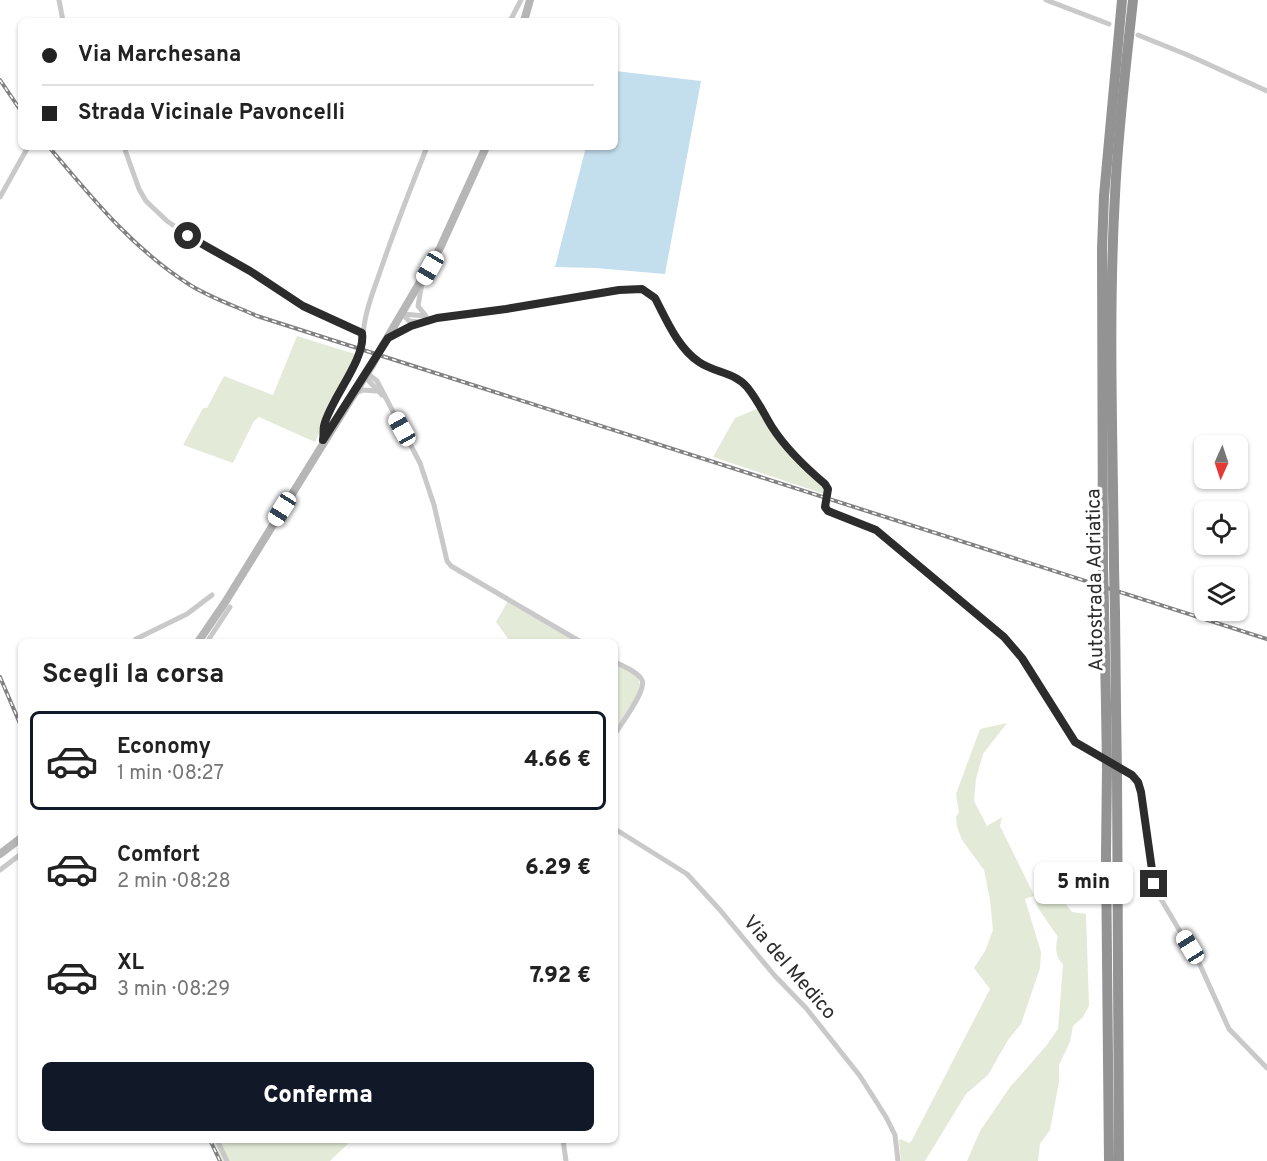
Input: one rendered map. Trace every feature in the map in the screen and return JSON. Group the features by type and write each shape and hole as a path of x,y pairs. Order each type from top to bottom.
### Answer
{"highway":[{"name":"Autostrada Adriatica","path":"1119,1161 1117,774 1111,707 1107,250 1104,196 1122,0"},
{"name":"Autostrada Adriatica","path":"1107,250 1133,0"},
{"name":"Autostrada Adriatica","path":"1109,1161 1106,854 1107,768 1111,707"}],"main road":[{"path":"525,18 530,0"},
{"path":"200,639 224,604 423,280 458,213 485,150"},
{"path":"0,854 18,839"}],"street":[{"path":"59,0 62,18"},
{"path":"512,18 521,0"},
{"path":"1046,0 1109,24"},
{"path":"1138,35 1267,91"},
{"path":"0,197 26,150"},
{"path":"125,150 139,189 146,201 167,221 195,241 250,271 293,301 362,333"},
{"path":"323,440 324,425 363,340 362,333 369,303 394,230 426,150"},
{"path":"423,280 418,306 426,316"},
{"path":"386,341 422,322 437,318 619,290 642,289 649,292 693,358 700,364 734,376 747,388 791,453 825,484 828,489 825,507 828,511 876,530 1004,637 1022,658 1075,742 1136,778 1141,792 1155,889 1200,965 1229,1029 1267,1068"},
{"path":"403,314 437,318"},
{"path":"403,314 409,321 422,322"},
{"path":"367,372 368,380 385,398"},
{"path":"367,372 377,381 420,463 434,505 447,561 451,566 576,639"},
{"path":"352,395 372,389 380,393"},
{"path":"136,639 187,614 212,596"},
{"path":"209,639 230,608"},
{"path":"618,664 637,675 643,680 644,685 618,729"},
{"name":"Via del Medico","path":"618,831 687,874 775,976 806,1008 860,1076 881,1109 895,1136 898,1161"},
{"path":"0,870 18,856"},
{"path":"218,1143 227,1161"},
{"path":"563,1143 566,1161"}],"green space":[{"path":"297,336 355,354 315,442 259,417 254,421 233,463 183,445 224,376 273,395"},
{"path":"759,408 775,432 824,485 827,495 713,457 735,418"},
{"path":"508,601 574,639 508,639 496,622"},
{"path":"618,664 638,677 641,689 618,725"},
{"path":"1007,723 983,754 976,779 974,801 987,826 1002,817 1000,826 1034,895 1055,890 1072,912 1086,914 1089,1006 1083,1017 1073,1026 1070,1042 1059,1065 1059,1082 1050,1130 1040,1144 1038,1161 967,1161 980,1131 1010,1087 1058,1029 1063,964 1056,951 1058,937 1038,908 1034,896 1025,899 1041,952 1040,968 1021,1024 1008,1040 988,1075 966,1094 925,1161 901,1161 899,1140 909,1143 912,1140 990,989 974,968 985,951 993,930 990,900 984,870 962,840 957,827 956,816 959,813 956,794 980,729"},
{"path":"214,1143 349,1143 330,1161 222,1161"}],"water":[{"path":"618,71 701,81 665,274 555,267 585,150 618,150"}],"railway":[{"path":"0,80 18,107"},
{"path":"52,150 114,222 169,271 198,290 257,316 1267,639"},
{"path":"0,677 18,719"},
{"path":"211,1143 220,1161"}],"route":[{"path":"188,236 209,250 250,271 293,301 362,333 363,340 354,364 324,425 323,440 388,338 411,326 437,318 619,290 633,288 649,292 693,358 700,364 734,376 747,388 791,453 825,484 828,489 825,507 828,511 876,530 1004,637 1037,680 1075,742 1136,778 1141,792 1154,884"}]}
